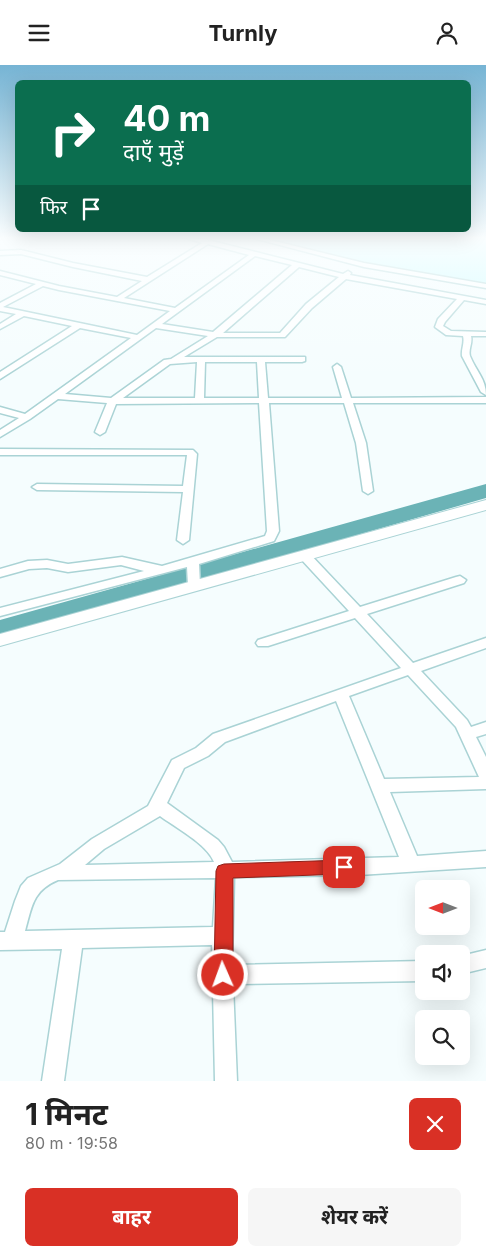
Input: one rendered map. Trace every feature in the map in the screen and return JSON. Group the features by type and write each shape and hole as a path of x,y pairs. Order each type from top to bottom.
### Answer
{"street":[{"path":"0,307 41,284"},
{"path":"44,284 176,310"},
{"path":"118,299 143,284"},
{"path":"0,434 57,397 212,284"},
{"path":"173,361 215,335 274,284"},
{"path":"154,325 215,335 282,335 309,306 333,284"},
{"path":"389,284 486,302"},
{"path":"462,298 441,321 439,327 449,333 486,334"},
{"path":"0,307 137,337"},
{"path":"0,327 22,313"},
{"path":"0,376 79,325"},
{"path":"466,334 468,340 465,350 466,356 486,392"},
{"path":"0,612 170,568 193,564 262,541 273,534 266,401 261,359"},
{"path":"100,432 113,401 167,362 302,359"},
{"path":"199,401 201,360"},
{"path":"0,365 12,368"},
{"path":"337,367 361,443 368,491"},
{"path":"57,397 113,401 347,402 486,400"},
{"path":"0,411 27,417"},
{"path":"0,451 189,452 192,455 183,540"},
{"path":"37,487 189,489"},
{"path":"0,640 194,582 484,508"},
{"path":"304,555 455,715 469,734 486,774"},
{"path":"0,573 28,565 47,564 68,568 126,561 142,567 170,568"},
{"path":"193,564 194,582"},
{"path":"263,643 460,580"},
{"path":"222,936 6,941 28,892 44,878 73,864 98,844 148,816 158,806 178,765 202,753 219,738 486,643"},
{"path":"342,694 411,864"},
{"path":"469,734 486,728"},
{"path":"379,786 486,783"},
{"path":"158,806 217,851 222,859 224,871 222,936 226,1081"},
{"path":"56,873 224,871 411,864 486,859"},
{"path":"53,1081 74,940"},
{"path":"470,963 486,959"},
{"path":"223,975 415,971"}],"waterway":[{"path":"0,629 486,491"}],"route":[{"path":"223,975 224,871 344,867"}]}
